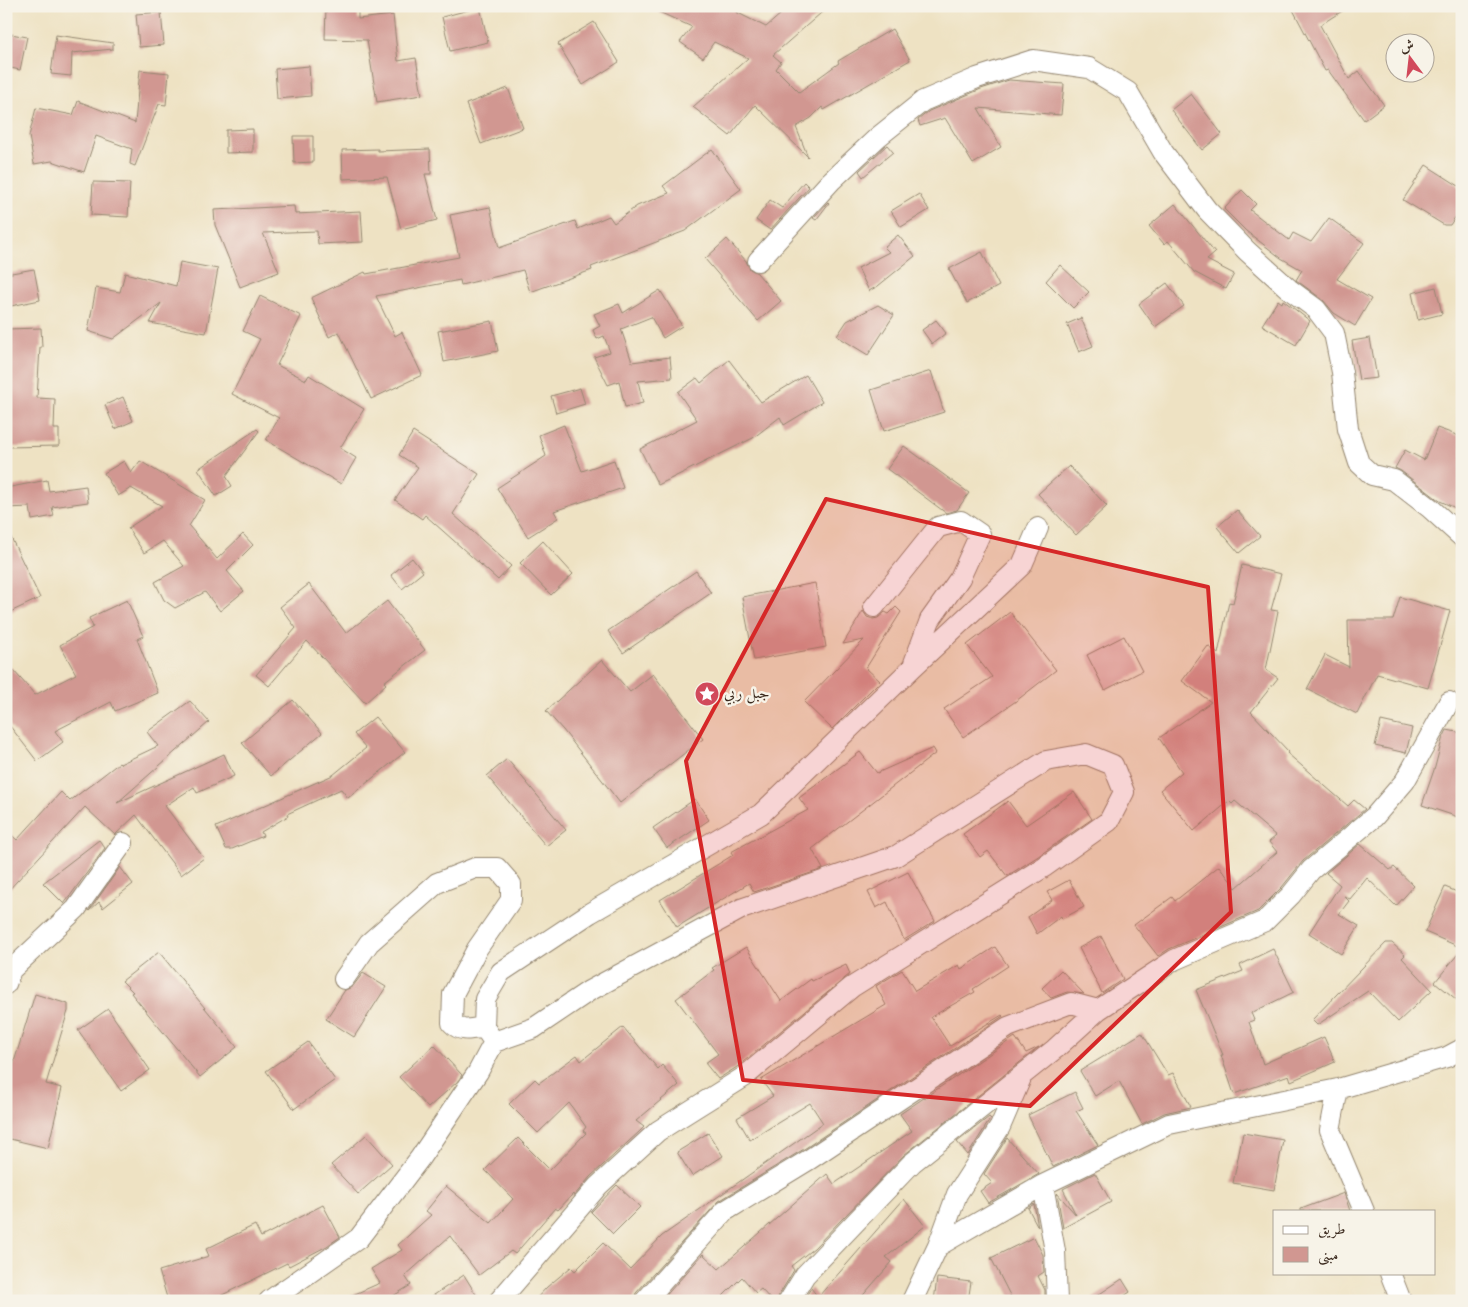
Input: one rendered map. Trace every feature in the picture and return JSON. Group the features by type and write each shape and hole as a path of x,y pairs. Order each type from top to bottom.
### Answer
{"street":[{"path":"758,261 831,181 878,137 923,101 976,78 1033,60 1088,68 1128,92 1163,152 1207,210 1289,289 1316,309 1334,333 1342,372 1348,429 1359,463 1372,475 1394,480 1430,508 1462,537"},
{"path":"874,607 938,527 961,521 980,534 960,578 930,620 912,668"},
{"path":"269,1301 359,1238 420,1158 478,1072 489,1034 485,999 501,972 590,913 761,814 1022,565 1038,528"},
{"path":"788,1301 805,1275 912,1163 1055,1049 1098,1010 1174,960 1265,921 1291,895 1311,870 1374,816 1405,781 1448,702"},
{"path":"344,979 369,943 437,883 476,868 497,868 511,884 511,900 477,949 453,994 452,1023 457,1028 489,1034 534,1028 589,991 741,909 896,856 1046,761 1086,754 1113,765 1124,792 1110,821 1044,867 852,987 744,1077 658,1131 598,1186 500,1301"},
{"path":"6,984 11,970 76,909 122,844"},
{"path":"645,1301 725,1211 810,1159 1008,1027 1071,1003 1098,1010"},
{"path":"938,1246 1043,1185 1169,1124 1338,1089 1447,1057 1462,1049"},
{"path":"912,1301 938,1246 957,1194 1000,1127 1022,1075"},
{"path":"1338,1089 1330,1130 1364,1210"},
{"path":"1043,1185 1055,1251 1058,1301"},
{"path":"1390,1274 1401,1301"}],"highlighted area":[{"path":"826,499 1208,587 1231,912 1030,1106 743,1080 686,761"}],"building":[{"path":"646,6 740,6 736,12 766,27 790,6 829,6 773,55 781,62 776,69 799,92 839,63 838,61 892,29 910,60 824,110 822,107 811,118 796,127 808,157 755,105 730,136 693,107 748,58 714,42 703,58 680,42 692,27"},
{"path":"1291,6 1350,6 1320,25 1349,79 1359,71 1384,105 1364,120 1328,70 1325,71"},
{"path":"326,7 358,7 358,19 393,15 398,61 416,58 422,95 377,102 367,40 325,39"},
{"path":"480,7 488,42 450,51 442,17"},
{"path":"161,12 164,45 139,47 136,14"},
{"path":"594,22 619,62 583,85 558,44"},
{"path":"6,33 27,37 20,70 6,67"},
{"path":"56,35 113,43 113,49 72,53 71,76 51,74"},
{"path":"309,66 311,96 277,99 275,69"},
{"path":"140,70 169,73 166,105 159,104 135,166 130,164 132,149 96,136 84,172 52,161 34,164 29,136 36,108 73,115 78,101 135,123"},
{"path":"1009,80 1064,84 1061,115 978,108 1001,147 973,164 945,118 920,126 918,120 929,111 981,89"},
{"path":"508,88 523,128 481,144 466,104"},
{"path":"1191,94 1222,134 1202,150 1171,110"},
{"path":"253,129 253,152 226,153 226,130"},
{"path":"293,136 313,136 313,162 294,163"},
{"path":"887,145 893,152 863,177 859,171"},
{"path":"378,149 378,151 430,149 431,174 425,174 437,220 401,229 387,177 343,179 342,150"},
{"path":"712,149 741,189 685,231 591,267 592,270 530,292 523,270 461,285 460,280 376,296 395,336 402,332 422,375 371,399 339,332 329,337 311,298 365,272 366,274 459,257 450,215 490,207 499,248 575,221 578,229 609,216 614,223 637,206 669,193 663,186"},
{"path":"1426,165 1462,188 1462,207 1450,225 1444,225 1403,200"},
{"path":"93,182 130,183 128,217 91,215"},
{"path":"804,182 809,187 770,230 756,220 770,200 782,208"},
{"path":"1242,190 1256,204 1250,210 1289,240 1293,233 1311,242 1329,218 1364,243 1337,279 1371,299 1355,326 1334,313 1323,300 1296,280 1302,270 1281,258 1246,231 1224,209"},
{"path":"919,194 929,210 901,227 891,211"},
{"path":"828,202 816,220 813,218"},
{"path":"1175,204 1215,253 1207,260 1234,274 1226,289 1194,272 1168,241 1164,244 1149,226"},
{"path":"294,206 295,214 361,211 363,242 318,244 317,231 263,233 279,272 240,287 215,225 214,210"},
{"path":"898,235 915,256 869,291 858,268 889,252 884,247"},
{"path":"727,239 746,261 750,269 757,273 781,301 758,321 705,259"},
{"path":"982,252 999,286 967,303 949,269"},
{"path":"180,262 218,269 206,333 150,323 161,303 113,339 88,331 96,288 120,292 125,273 176,286"},
{"path":"1060,265 1089,292 1073,308 1046,281"},
{"path":"34,269 40,300 6,307 6,274"},
{"path":"1167,283 1184,306 1155,327 1139,304"},
{"path":"1436,287 1442,314 1418,320 1412,293"},
{"path":"660,290 682,326 663,338 651,317 621,329 632,362 670,357 672,378 638,381 643,403 625,407 619,381 608,385 594,357 610,352 604,336 597,339 593,330 600,326 594,314 619,304 623,313"},
{"path":"260,296 301,316 277,365 306,380 309,375 364,409 340,448 356,458 341,484 266,440 279,418 232,394 260,339 243,331"},
{"path":"1278,300 1282,303 1283,300 1310,321 1296,345 1262,325"},
{"path":"878,305 894,315 868,355 837,336 847,321"},
{"path":"1081,318 1093,346 1079,352 1067,324"},
{"path":"936,320 946,333 932,344 922,330"},
{"path":"492,321 498,351 444,362 438,331"},
{"path":"41,328 42,347 40,347 37,398 55,399 54,429 59,429 59,446 6,447 6,329"},
{"path":"1370,338 1377,378 1359,380 1352,341"},
{"path":"729,360 761,402 806,375 822,402 784,425 780,417 753,438 658,485 640,449 697,420 678,392 697,378 701,383"},
{"path":"931,371 944,412 884,431 871,390"},
{"path":"580,388 585,404 556,413 551,396"},
{"path":"123,397 133,421 115,429 105,405"},
{"path":"564,425 582,471 614,460 623,488 554,511 558,518 528,537 497,488 546,456 539,435"},
{"path":"1437,428 1462,437 1462,511 1440,501 1395,468 1405,450 1424,460"},
{"path":"257,429 259,431 226,476 232,486 216,496 198,469"},
{"path":"413,432 479,474 453,514 511,566 498,580 425,515 422,519 395,500 418,467 399,455"},
{"path":"904,446 969,493 957,510 946,513 887,469"},
{"path":"124,461 131,473 140,461 205,500 189,526 217,559 243,534 253,545 227,571 244,591 220,611 205,592 175,608 164,600 155,582 184,566 163,541 144,553 128,528 162,506 131,488 118,496 104,473"},
{"path":"1069,466 1107,506 1076,535 1038,494"},
{"path":"47,480 49,491 86,486 88,502 52,507 54,516 32,520 30,507 6,508 6,488"},
{"path":"1237,510 1260,536 1239,553 1217,527"},
{"path":"6,527 40,598 6,614"},
{"path":"543,541 573,574 551,595 520,563"},
{"path":"412,558 423,572 402,589 391,575"},
{"path":"1242,565 1281,574 1271,610 1278,611 1266,670 1278,678 1251,712 1289,752 1287,753 1348,806 1354,800 1365,809 1303,861 1282,887 1258,911 1169,949 1158,956 1134,925 1172,897 1175,901 1219,866 1236,888 1277,852 1269,842 1276,836 1235,801 1232,804 1229,801 1194,831 1160,790 1182,772 1159,738 1211,702 1182,681 1208,646 1218,654 1229,602 1233,603"},
{"path":"696,571 711,593 623,653 608,631"},
{"path":"815,583 826,647 754,660 742,597"},
{"path":"309,584 346,633 387,601 425,650 384,682 386,684 365,703 307,641 269,686 256,675 296,628 280,607"},
{"path":"1400,597 1450,611 1428,688 1377,674 1357,714 1307,689 1325,655 1349,667 1348,620 1393,620"},
{"path":"127,600 143,636 137,639 158,693 115,711 111,702 55,731 63,742 37,761 6,721 6,662 35,695 76,674 60,645 93,627 89,618"},
{"path":"896,607 901,612 866,668 880,681 832,729 804,702 864,640 843,644 863,611 867,617 873,619 878,618 885,612 889,614"},
{"path":"1010,612 1056,670 1016,701 963,737 944,709 992,677 967,645"},
{"path":"1124,636 1142,671 1105,690 1087,655"},
{"path":"602,660 630,692 653,674 703,739 620,803 546,711"},
{"path":"293,700 322,733 271,776 242,743"},
{"path":"190,701 209,722 117,803 224,754 234,776 197,793 194,787 165,806 204,858 181,875 136,815 115,835 85,807 6,893 6,830 17,840 61,792 70,801 119,763 158,746 147,732"},
{"path":"375,717 405,752 348,798 341,789 287,814 288,816 261,832 263,836 232,849 226,849 216,827 333,775 366,748 354,734"},
{"path":"1381,721 1412,728 1406,753 1375,746"},
{"path":"1447,730 1462,733 1462,807 1458,817 1422,805 1442,740"},
{"path":"933,748 936,753 812,849 823,869 754,892 749,883 677,927 660,900 733,855 731,852 808,810 799,798 860,752 877,773"},
{"path":"507,759 566,830 546,846 487,776"},
{"path":"1074,792 1092,819 1007,876 988,851 980,857 963,834 1008,801 1026,825"},
{"path":"695,799 709,820 667,848 653,828"},
{"path":"99,840 105,848 64,904 43,883"},
{"path":"1360,844 1390,870 1394,867 1414,886 1396,906 1367,878 1350,899 1344,896 1349,901 1339,914 1359,926 1341,954 1309,933 1340,885 1326,873"},
{"path":"120,867 133,884 103,908 99,902 89,911"},
{"path":"908,872 935,921 904,940 887,902 876,908 868,892"},
{"path":"1069,880 1084,907 1062,919 1061,916 1037,934 1028,917 1052,900 1047,892"},
{"path":"1445,887 1462,894 1462,948 1425,932"},
{"path":"1101,936 1123,979 1102,993 1079,948"},
{"path":"1386,943 1392,943 1405,955 1402,958 1432,990 1398,1022 1368,991 1317,1025 1312,1020"},
{"path":"746,947 781,1001 811,979 812,981 846,965 850,974 737,1067 718,1079 705,1063 718,1054 676,999 714,970 712,968"},
{"path":"995,947 1008,966 973,989 975,992 931,1017 950,1046 1003,1016 804,1149 719,1201 636,1293 633,1301 534,1301 547,1287 571,1267 575,1271 603,1243 630,1269 662,1236 823,1123 810,1103 750,1140 737,1118 773,1096 761,1080 886,1005 876,986 902,970 915,991 959,965 961,969"},
{"path":"1273,949 1294,992 1251,1013 1254,1020 1249,1022 1263,1064 1324,1037 1335,1062 1291,1081 1289,1075 1234,1094 1221,1055 1223,1055 1196,990 1243,971 1240,965"},
{"path":"1462,949 1462,1004 1435,982"},
{"path":"159,952 237,1047 200,1077 131,993 133,992 122,981"},
{"path":"1061,970 1084,994 1067,992 1051,998 1042,988"},
{"path":"363,973 386,987 354,1037 326,1019 345,990 353,986"},
{"path":"35,994 68,1004 68,1011 46,1084 62,1088 48,1148 6,1138 6,1074 10,1075"},
{"path":"108,1009 150,1070 121,1091 78,1030"},
{"path":"623,1027 658,1069 662,1065 679,1085 636,1121 644,1127 590,1177 574,1196 573,1194 558,1210 555,1208 515,1254 511,1251 479,1275 450,1236 405,1276 411,1285 385,1301 339,1301 380,1283 371,1269 402,1250 398,1245 431,1215 426,1211 446,1186 491,1223 513,1199 485,1170 518,1138 550,1170 586,1133 583,1131 586,1127 569,1103 538,1133 509,1104 535,1079 539,1083 577,1055 581,1061"},
{"path":"1142,1033 1168,1075 1173,1073 1191,1107 1164,1113 1142,1124 1119,1081 1095,1096 1080,1071"},
{"path":"1015,1037 1026,1053 1039,1047 904,1155 814,1248 791,1266 794,1270 777,1301 772,1301 761,1289 756,1293 742,1277 718,1301 661,1301 703,1254 719,1269 827,1174 834,1184 912,1131 900,1114"},
{"path":"308,1042 335,1080 294,1109 266,1071"},
{"path":"434,1045 462,1075 457,1082 428,1108 399,1077"},
{"path":"1075,1092 1083,1108 1076,1111 1098,1145 1053,1167 1028,1115"},
{"path":"989,1117 991,1119 968,1155 957,1142"},
{"path":"708,1133 723,1156 692,1176 677,1152"},
{"path":"1243,1133 1283,1140 1274,1190 1233,1183"},
{"path":"366,1135 392,1164 358,1194 331,1165"},
{"path":"1007,1138 1039,1174 988,1203 980,1191 992,1183 984,1174"},
{"path":"1095,1173 1111,1202 1063,1228 1057,1193 1076,1215 1063,1189"},
{"path":"617,1185 640,1207 613,1234 591,1212"},
{"path":"1344,1193 1350,1210 1301,1210"},
{"path":"904,1199 925,1226 886,1257 892,1262 858,1301 803,1301 811,1288 818,1297"},
{"path":"1034,1204 1038,1227 1028,1208"},
{"path":"323,1205 340,1237 327,1246 289,1266 287,1263 210,1301 168,1301 159,1271 209,1256 206,1249 255,1225 261,1237"},
{"path":"1034,1237 1043,1255 1044,1272 1038,1276 1045,1290 1045,1301 1013,1301 991,1258"},
{"path":"464,1275 480,1301 425,1301"},
{"path":"937,1278 971,1282 968,1301 934,1301"},
{"path":"1122,1279 1130,1292 1117,1301 1089,1301"}],"place":[{"name":"جبل ربي","path":"707,694"}]}
